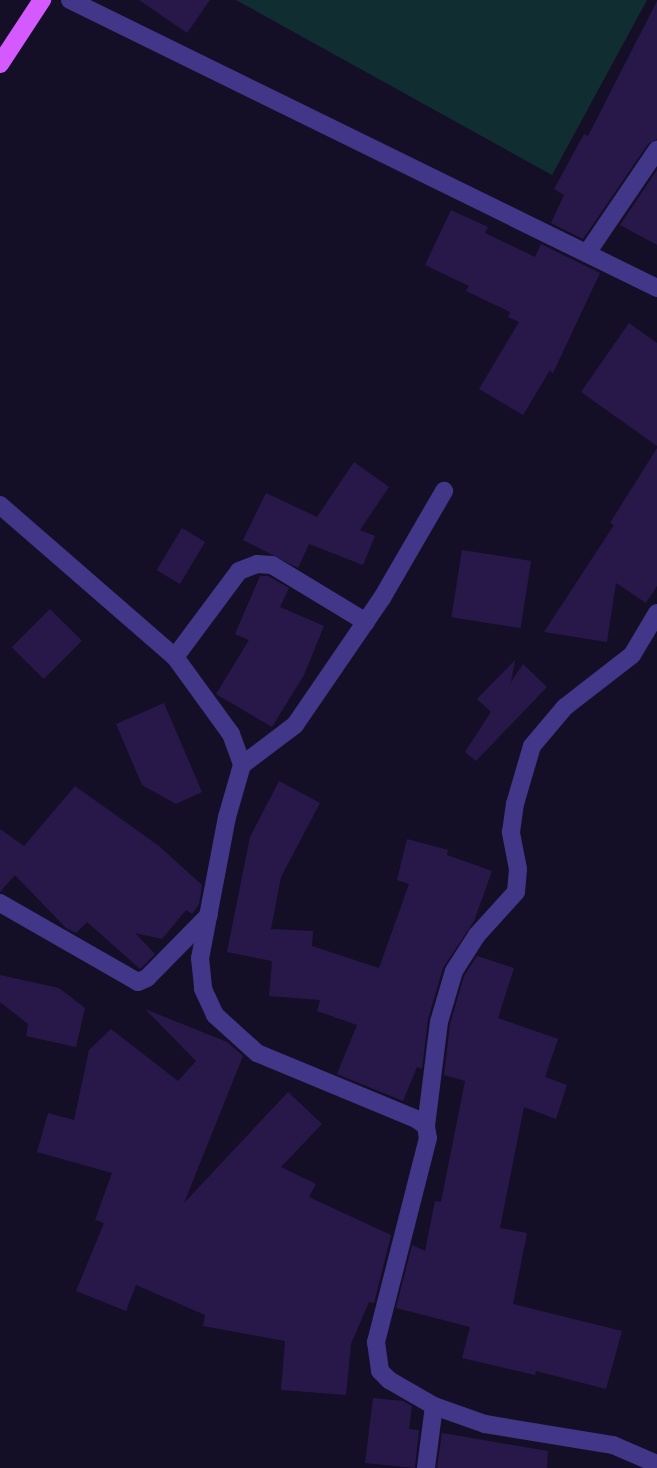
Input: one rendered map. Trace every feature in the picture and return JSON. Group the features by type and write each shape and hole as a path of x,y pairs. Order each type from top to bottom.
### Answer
{"main road":[{"path":"0,64 42,0"}],"street":[{"path":"70,0 657,288"},
{"path":"587,253 657,150"},
{"path":"242,765 295,725 366,622 444,491"},
{"path":"0,505 175,657 231,734 242,765 228,817 200,958 202,989 215,1015 257,1053 416,1119 426,1126"},
{"path":"175,657 239,571 257,564 272,565 366,622"},
{"path":"657,613 632,655 565,707 532,746 514,804 511,832 518,869 516,892 477,935 454,971 439,1022 426,1126 428,1138 379,1325 376,1359 380,1371 389,1380 434,1406 485,1424 613,1445 657,1464"},
{"path":"0,903 138,982 147,978 209,915"},
{"path":"426,1468 434,1406"}],"green space":[{"path":"236,0 647,0 552,175"}],"building":[{"path":"139,0 210,0 187,33"},
{"path":"657,1 657,139 648,144 583,239 551,223 564,195 554,189 584,134 588,136"},
{"path":"657,170 657,245 620,225"},
{"path":"451,210 488,227 485,233 535,257 541,244 600,273 553,373 550,370 523,415 479,389 519,322 508,317 510,312 466,291 469,286 425,265"},
{"path":"629,323 657,343 657,446 581,392"},
{"path":"657,448 657,586 646,603 616,583 607,642 544,632 614,525 610,523"},
{"path":"354,462 389,487 360,530 375,536 363,565 309,544 298,568 243,540 266,493 317,517"},
{"path":"182,528 205,542 180,584 157,570"},
{"path":"462,550 531,561 521,628 451,617"},
{"path":"260,576 268,576 289,588 280,607 324,626 304,675 272,727 216,694 249,640 235,634"},
{"path":"50,609 82,641 44,679 12,647"},
{"path":"515,660 511,682 523,664 547,687 476,761 465,752 491,712 477,699"},
{"path":"164,703 202,792 176,804 142,785 116,724"},
{"path":"279,781 320,803 281,877 271,929 313,931 312,946 379,968 409,884 397,880 407,839 448,850 447,855 492,871 474,921 443,968 428,1019 422,1069 417,1067 403,1101 337,1074 357,1025 317,1011 320,1000 269,996 272,961 227,952 250,837"},
{"path":"75,786 159,846 202,885 199,904 192,914 186,910 162,939 135,933 155,954 140,969 87,922 76,933 66,928 15,875 0,892 0,829 24,846"},
{"path":"477,956 514,968 498,1018 558,1039 545,1077 567,1085 556,1119 524,1107 500,1228 527,1233 513,1304 622,1331 606,1389 536,1371 535,1375 462,1358 470,1327 396,1308 412,1245 425,1251 435,1201 441,1202 465,1081 444,1075 450,1024 464,976"},
{"path":"0,975 59,988 85,1008 76,1047 26,1036 28,1024 0,1002"},
{"path":"145,1009 227,1042 243,1056 184,1203 288,1092 322,1124 281,1167 316,1184 309,1197 391,1235 374,1303 369,1302 351,1344 346,1395 281,1390 285,1341 203,1326 205,1315 136,1285 126,1311 76,1291 104,1223 95,1220 112,1173 37,1152 48,1113 74,1120 89,1050 111,1029 178,1081 196,1061"},
{"path":"373,1398 403,1401 412,1406 409,1429 419,1430 415,1468 365,1463"},
{"path":"442,1433 548,1451 547,1468 437,1468"}]}
